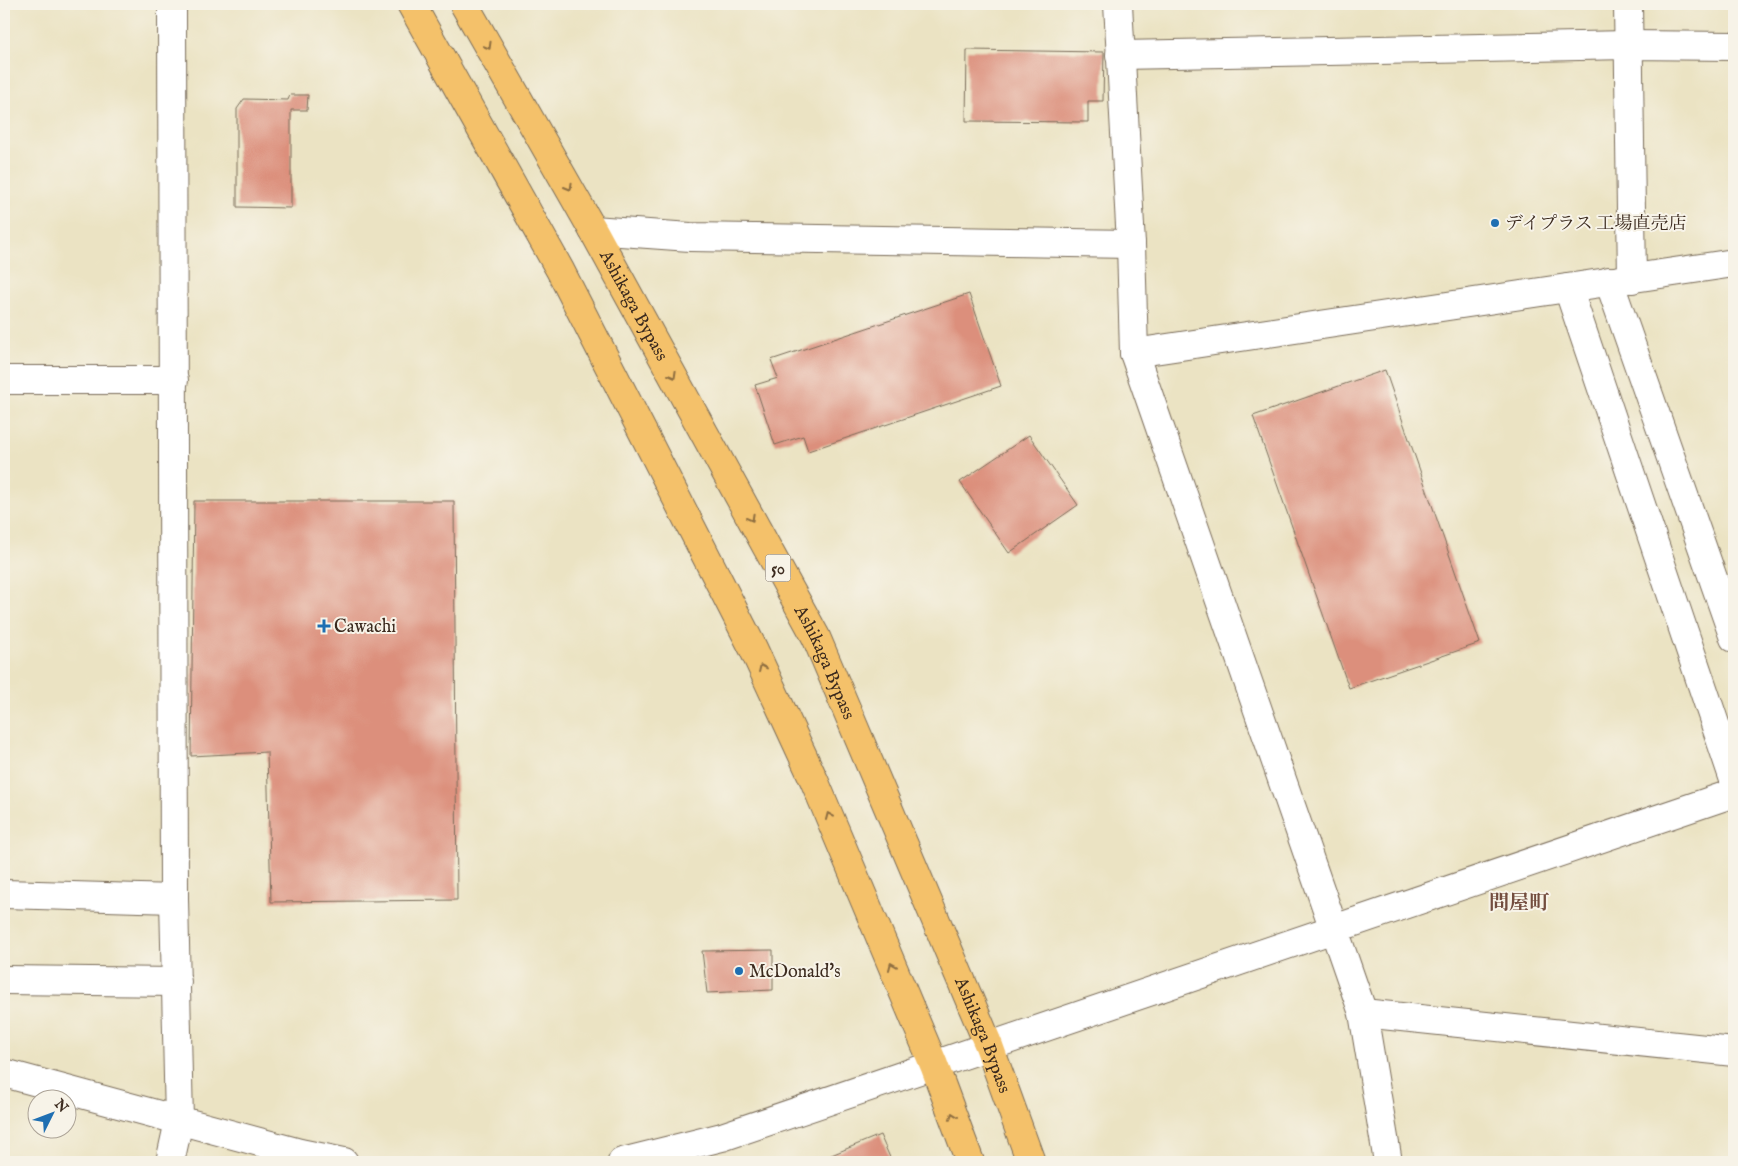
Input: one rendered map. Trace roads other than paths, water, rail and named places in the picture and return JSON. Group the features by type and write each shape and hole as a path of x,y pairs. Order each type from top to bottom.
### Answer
{"highway":[{"path":"411,4 560,270 748,639 814,780 934,1065 970,1162"},
{"name":"Ashikaga Bypass","path":"464,4 593,230 816,637 989,1046 1031,1162"}],"street":[{"path":"170,1162 179,1121 174,899 172,4"},
{"path":"1118,4 1131,244 1134,353 1332,929 1363,1013 1388,1162"},
{"path":"1628,4 1620,280 1734,638"},
{"path":"1120,55 1628,45 1734,46"},
{"path":"593,230 699,237 1131,244"},
{"path":"1134,353 1734,263"},
{"path":"1568,288 1734,780"},
{"path":"4,380 174,380"},
{"path":"622,1162 722,1137 1734,793"},
{"path":"4,894 174,899"},
{"path":"4,980 177,982"},
{"path":"1363,1013 1734,1052"},
{"path":"4,1073 300,1153 344,1162"}],"place":[{"name":"デイプラス 工場直売店","path":"1495,223"},
{"name":"Cawachi","path":"324,626"},
{"name":"McDonald's","path":"739,971"}],"district":[{"name":"問屋町","path":"1519,902"}]}
